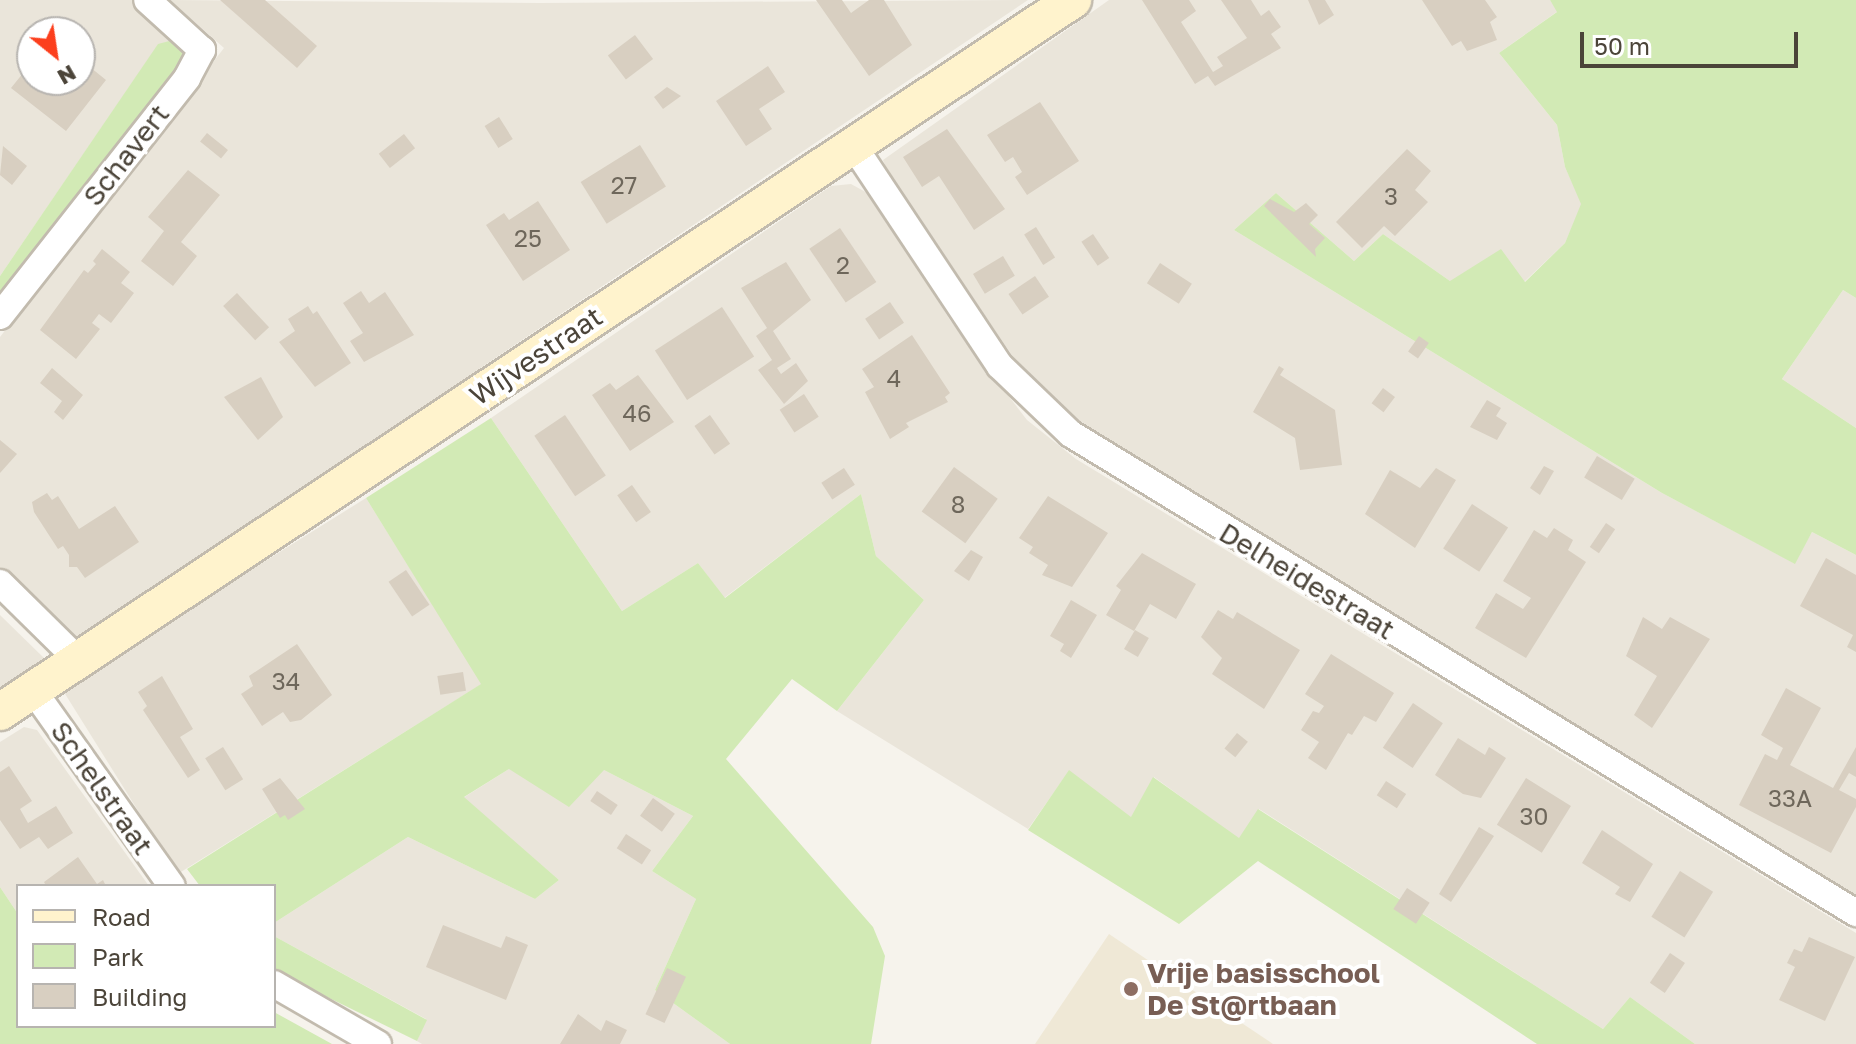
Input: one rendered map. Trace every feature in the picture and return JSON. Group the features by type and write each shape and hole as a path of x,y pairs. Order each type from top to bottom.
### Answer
{"street":[{"name":"Schavert","path":"0,316 187,78 202,50 147,0"},
{"name":"Wijvestraat","path":"0,712 1073,0"},
{"name":"Delheidestraat","path":"853,145 1000,366 1071,434 1117,467 1856,913"},
{"path":"0,583 78,660"},
{"name":"Schelstraat","path":"33,690 171,884"},
{"path":"276,985 378,1044"}],"shaded area":[{"path":"0,0 137,0 177,39 158,45 0,276"},
{"path":"170,0 540,3 1028,0 73,642 0,572 0,337 224,48"},
{"path":"1109,0 1550,0 1558,11 1499,53 1557,125 1565,167 1582,204 1565,243 1524,282 1450,281 1383,234 1354,261 1276,193 1234,230 1662,493 1794,563 1812,532 1856,555 1856,896 1170,481 1047,399 1018,364 890,177 883,160"},
{"path":"851,184 871,195 950,320 1027,420 1076,459 1856,933 1856,1044 1695,1044 1630,997 1603,1029 1259,809 1239,839 1154,777 1131,818 1069,771 1028,829 837,711 924,600 876,556 861,494 724,598 698,563 622,611 491,418 831,186"},
{"path":"1843,290 1856,298 1856,428 1782,379"},
{"path":"366,498 482,684 178,874 62,688"},
{"path":"0,615 47,661 0,691"},
{"path":"24,727 37,730 148,884 16,884 16,911 0,887 0,742"},
{"path":"509,769 604,770 693,816 652,871 696,899 655,990 730,1044 422,1044 417,1041 426,1019 276,937 276,922 408,837 535,899 559,880 463,798"},
{"name":"Vrije basisschool De St@rtbaan","path":"1109,934 1273,1044 1035,1044"}],"green space":[{"path":"1550,0 1856,0 1856,298 1843,290 1782,379 1856,428 1856,555 1812,532 1795,564 1662,493 1234,230 1276,193 1354,261 1383,234 1450,281 1501,249 1525,282 1565,243 1581,204 1565,167 1557,125 1499,53 1557,12"},
{"path":"177,39 184,47 185,67 0,294 0,276 158,44"},
{"path":"491,418 622,611 698,563 725,598 861,494 876,556 924,600 837,711 792,679 726,759 873,927 885,956 871,1044 730,1044 655,990 696,899 652,871 693,816 604,770 569,807 509,769 464,797 559,880 535,899 408,837 276,922 276,884 198,884 187,869 481,684 366,498"},
{"path":"1069,770 1131,817 1153,777 1239,838 1258,809 1603,1029 1630,997 1695,1044 1537,1044 1258,861 1179,924 1028,830"},
{"path":"0,887 16,911 16,1028 276,1028 276,1013 332,1044 0,1044"},
{"path":"276,937 427,1020 417,1041 276,972"}],"building":[{"path":"220,0 265,0 317,46 297,68"},
{"path":"816,0 842,0 851,13 869,0 884,0 912,45 869,76"},
{"path":"1142,0 1189,0 1196,11 1181,22 1213,72 1223,66 1217,57 1247,38 1221,0 1251,0 1261,16 1269,10 1281,27 1271,34 1281,48 1215,86 1208,76 1195,84"},
{"path":"1308,0 1325,0 1334,15 1319,25"},
{"path":"1422,0 1485,0 1497,17 1490,22 1497,40 1467,51 1461,41 1452,46"},
{"path":"635,35 653,59 626,79 608,55"},
{"path":"768,66 785,92 759,109 772,129 746,146 716,101"},
{"path":"96,72 106,80 96,93"},
{"path":"667,87 681,96 663,109 654,97"},
{"path":"21,96 93,96 66,131"},
{"path":"1040,102 1079,161 1027,195 1015,177 1022,172 1013,157 1005,162 987,135"},
{"path":"499,117 513,139 498,148 485,126"},
{"path":"947,129 1005,209 974,230 939,176 922,187 903,157"},
{"path":"207,133 228,150 221,159 200,142"},
{"path":"404,134 415,148 390,168 379,154"},
{"path":"640,145 666,187 607,224 581,182"},
{"path":"3,146 27,166 12,185 0,175"},
{"path":"1407,149 1431,171 1415,190 1428,202 1395,236 1384,226 1362,248 1336,222"},
{"path":"188,170 220,195 181,242 197,256 173,286 141,261 164,231 148,217"},
{"path":"1270,199 1294,212 1306,203 1318,215 1309,224 1325,238 1315,249 1316,257 1264,206"},
{"path":"538,201 570,250 523,281 486,225 504,213 509,220"},
{"path":"1036,227 1055,258 1043,265 1024,234"},
{"path":"840,228 876,282 846,303 809,249"},
{"path":"1093,234 1109,258 1098,266 1081,242"},
{"path":"102,249 130,272 121,283 134,293 111,323 99,314 92,323 100,329 76,359 40,330 84,270 88,273 96,264 93,261"},
{"path":"1003,256 1015,276 985,294 973,274"},
{"path":"786,262 811,300 773,331 791,359 777,368 781,374 796,363 808,381 784,404 758,370 772,360 756,336 767,328 741,288"},
{"path":"1160,263 1192,284 1179,304 1147,283"},
{"path":"1035,276 1049,297 1022,315 1008,294"},
{"path":"361,291 369,303 385,292 414,335 364,362 350,341 363,333 343,303"},
{"path":"237,293 269,327 255,340 223,306"},
{"path":"890,302 904,323 879,340 865,319"},
{"path":"308,306 313,314 317,311 351,363 315,387 279,342 295,331 288,319"},
{"path":"722,307 754,356 687,400 655,351"},
{"path":"912,335 950,393 945,397 948,402 906,423 909,427 890,439 865,392 874,387 862,369"},
{"path":"1419,336 1429,343 1418,358 1408,352"},
{"path":"1279,366 1284,369 1280,375 1335,410 1342,465 1300,470 1295,438 1253,412"},
{"path":"52,368 83,395 63,420 54,412 62,401 40,383"},
{"path":"638,375 674,422 630,451 592,395 610,383 616,390"},
{"path":"261,377 283,417 258,440 224,397"},
{"path":"1383,388 1395,397 1384,412 1372,403"},
{"path":"804,394 819,417 794,432 780,410"},
{"path":"1487,400 1501,408 1496,416 1507,423 1497,440 1470,427"},
{"path":"565,415 606,476 575,496 534,436"},
{"path":"710,415 730,444 715,455 694,426"},
{"path":"0,440 17,454 0,473"},
{"path":"1597,456 1635,479 1622,500 1584,477"},
{"path":"1544,466 1554,471 1540,495 1530,488"},
{"path":"954,467 998,499 965,543 922,511"},
{"path":"844,468 855,485 832,499 821,483"},
{"path":"1436,468 1456,480 1415,548 1365,514 1390,470 1420,488"},
{"path":"632,485 651,512 636,522 617,495"},
{"path":"47,493 52,500 58,496 79,529 115,506 139,542 85,578 77,567 69,567 69,555 63,546 58,549 34,512 32,502"},
{"path":"1048,496 1108,533 1072,587 1042,575 1048,565 1029,553 1033,547 1019,538"},
{"path":"1472,504 1508,527 1479,572 1443,548"},
{"path":"1606,523 1615,529 1599,553 1590,547"},
{"path":"1554,528 1573,540 1568,550 1586,562 1526,658 1475,628 1496,593 1523,609 1531,598 1503,581 1534,530 1547,538"},
{"path":"971,550 983,557 969,581 954,571"},
{"path":"1142,553 1196,584 1176,619 1150,604 1134,631 1106,615 1121,590 1116,586"},
{"path":"1826,558 1856,575 1856,652 1847,647 1853,635 1800,606"},
{"path":"406,570 429,605 412,617 389,582"},
{"path":"1071,600 1097,615 1071,658 1060,651 1064,644 1050,636"},
{"path":"1218,610 1233,619 1237,612 1300,650 1264,709 1212,674 1222,658 1201,637"},
{"path":"1643,617 1662,629 1670,617 1710,639 1652,728 1634,715 1657,676 1626,656"},
{"path":"1135,630 1149,638 1138,657 1124,649"},
{"path":"297,644 332,695 301,720 290,722 283,712 262,726 241,694 253,686 249,676"},
{"path":"1331,654 1394,693 1376,722 1364,716 1352,735 1348,733 1326,770 1308,758 1319,742 1301,730 1313,711 1319,713 1324,706 1305,694"},
{"path":"463,672 466,691 440,695 437,676"},
{"path":"162,676 193,729 180,737 200,770 188,778 143,710 147,706 138,692"},
{"path":"1786,688 1821,708 1790,765 1833,788 1856,747 1856,777 1849,773 1839,790 1856,799 1856,807 1831,853 1739,805 1765,754 1777,760 1783,748 1761,735"},
{"path":"1413,703 1443,723 1413,768 1383,748"},
{"path":"1237,733 1248,742 1235,757 1224,749"},
{"path":"1458,738 1485,755 1489,747 1506,758 1481,798 1463,794 1435,775"},
{"path":"223,747 243,779 225,790 205,758"},
{"path":"9,766 32,801 20,809 28,823 56,806 73,833 48,849 39,837 20,849 0,820 0,772"},
{"path":"280,778 305,809 288,820 285,815 280,818 262,789"},
{"path":"1526,778 1571,806 1542,853 1497,825"},
{"path":"1386,781 1406,794 1397,808 1377,795"},
{"path":"597,791 618,805 611,815 590,801"},
{"path":"653,798 675,814 662,832 640,816"},
{"path":"1479,827 1494,836 1451,902 1439,894"},
{"path":"1602,830 1653,864 1630,902 1615,894 1620,887 1582,863"},
{"path":"626,834 651,850 642,865 617,848"},
{"path":"78,857 97,884 45,884"},
{"path":"1680,871 1713,892 1684,937 1651,917"},
{"path":"1407,888 1430,903 1416,924 1393,909"},
{"path":"443,925 501,948 506,936 528,945 506,1000 426,967"},
{"path":"1809,937 1855,957 1825,1021 1779,1000 1795,967 1787,963 1794,949 1802,952"},
{"path":"1670,953 1685,963 1665,993 1650,983"},
{"path":"667,968 686,977 664,1023 645,1014"},
{"path":"578,1014 601,1031 606,1020 627,1030 620,1044 560,1044"}],"place":[{"name":"Vrije basisschool De St@rtbaan","path":"1131,989"}]}
